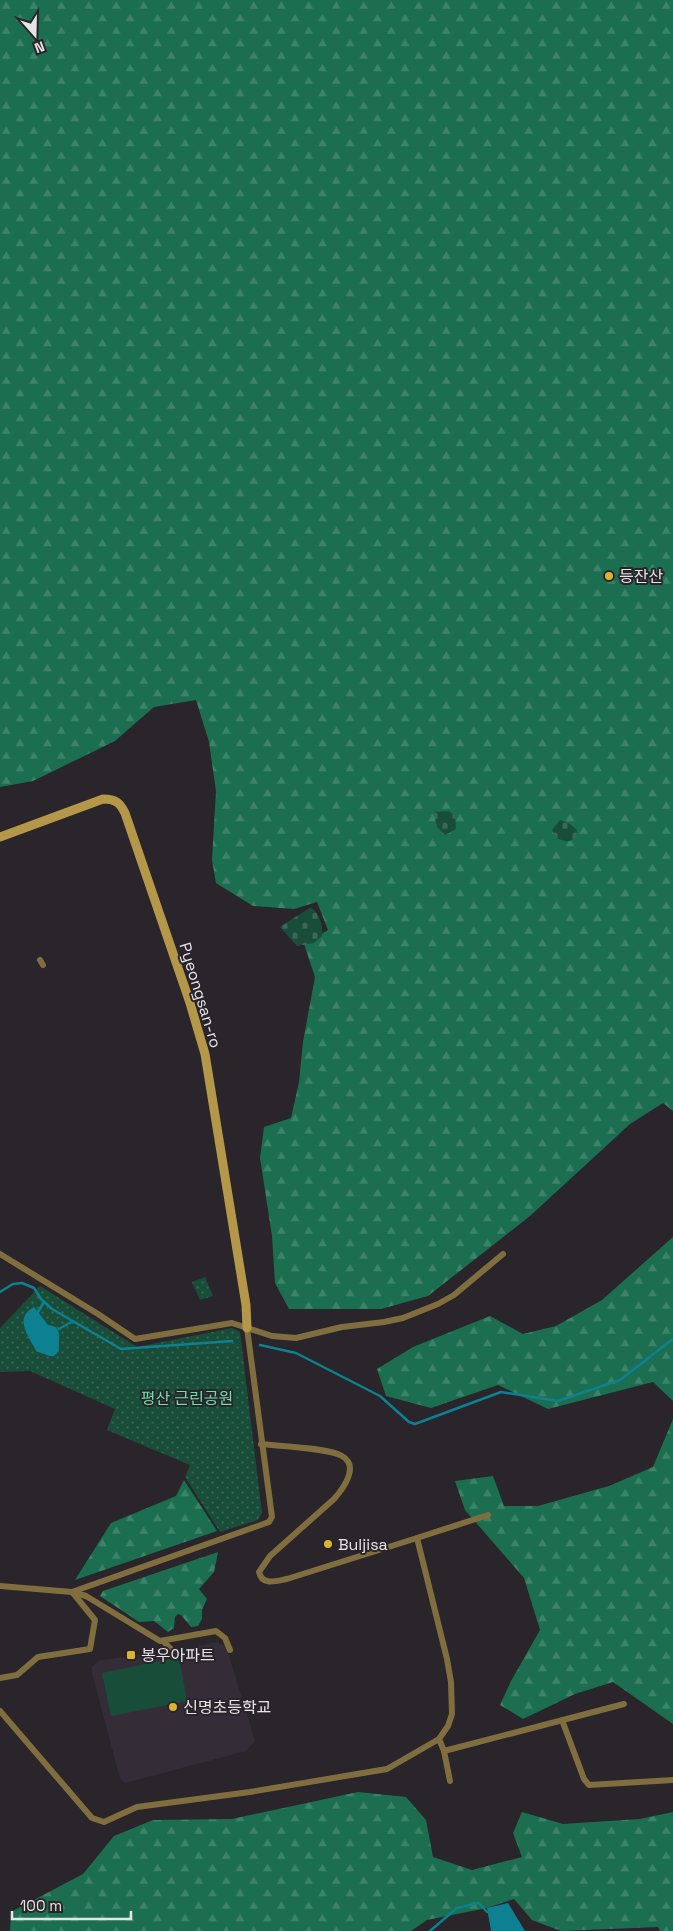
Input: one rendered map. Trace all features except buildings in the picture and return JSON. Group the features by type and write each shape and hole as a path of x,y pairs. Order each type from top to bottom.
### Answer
{"street":[{"name":"Pyeongsan-ro","path":"0,837 103,800 112,799 120,803 190,1002 205,1054 244,1296 247,1328"},
{"path":"0,1254 135,1339 232,1324 272,1336 296,1338 403,1318 438,1304 454,1295 503,1254"},
{"path":"72,1592 269,1522 272,1517 247,1328"},
{"path":"262,1444 329,1452 343,1456 347,1462 350,1474 343,1489 334,1499 270,1556 259,1572 260,1578 265,1581 274,1582 287,1579 488,1514"},
{"path":"0,1711 92,1818 104,1822 137,1807 250,1792 387,1769 439,1739 448,1726 452,1714 448,1659 416,1538"},
{"path":"0,1586 72,1592 86,1596 160,1641 163,1641 173,1650"},
{"path":"0,1678 17,1675 38,1657 90,1648 95,1620 72,1592"},
{"path":"163,1641 216,1631 226,1638 230,1650"},
{"path":"444,1751 624,1704"},
{"path":"562,1720 584,1779 589,1785 673,1780"},
{"path":"439,1739 444,1751 450,1781"}],"shaded area":[{"name":"신명초등학교","path":"217,1642 226,1646 255,1741 246,1751 125,1783 120,1778 92,1673 92,1666 101,1660 173,1651"}],"green space":[{"path":"0,0 673,0 673,1111 663,1103 630,1124 530,1216 428,1296 381,1309 289,1309 275,1283 272,1236 260,1158 264,1127 291,1118 299,1082 303,1042 315,977 304,944 328,930 317,902 294,909 253,906 216,883 212,860 216,791 209,742 196,700 154,707 115,741 33,781 0,787"},
{"path":"449,811 455,816 456,829 445,835 437,827 434,812"},
{"path":"560,820 570,824 577,830 576,837 571,841 556,838 552,830"},
{"path":"311,907 320,920 322,936 314,943 297,946 280,927"},
{"path":"673,1237 673,1401 653,1382 548,1409 498,1385 431,1408 386,1396 377,1369 413,1347 490,1316 523,1334 556,1326 602,1300"},
{"path":"205,1277 213,1296 200,1300 192,1282"},
{"name":"평산 근린공원","path":"40,1286 137,1347 232,1328 240,1332 262,1513 258,1520 220,1532 185,1477 190,1465 107,1430 115,1409 30,1371 0,1372 0,1328"},
{"path":"673,1419 673,1724 613,1682 575,1694 523,1719 500,1705 511,1681 540,1630 524,1578 465,1510 455,1481 493,1476 504,1506 538,1506 609,1486 653,1467"},
{"path":"184,1480 217,1531 75,1580 111,1523 176,1496"},
{"path":"218,1552 214,1572 199,1589 207,1599 202,1610 202,1619 198,1626 191,1627 178,1614 175,1617 174,1628 168,1632 154,1621 139,1622 100,1596 103,1591"},
{"path":"179,1657 187,1701 111,1716 102,1673"},
{"path":"358,1792 406,1797 426,1820 433,1857 472,1870 522,1857 513,1833 522,1812 563,1824 640,1819 673,1812 673,1931 660,1931 658,1927 561,1931 532,1920 514,1899 487,1908 427,1920 411,1931 10,1931 11,1912 83,1874 114,1836 153,1820 232,1819"}],"water":[{"path":"34,1307 48,1325 53,1326 58,1331 59,1351 54,1356 37,1352 27,1334 24,1317"},
{"path":"508,1903 525,1931 491,1931 487,1908"}],"waterway":[{"path":"0,1292 13,1284 22,1283 34,1288 41,1299 52,1309 121,1349 232,1341"},
{"path":"38,1312 44,1302"},
{"path":"59,1329 73,1321"},
{"path":"260,1345 296,1353 380,1396 409,1422 415,1424 501,1392 558,1401 620,1380 673,1339"},
{"path":"430,1931 457,1908 479,1903 487,1912"}],"place":[{"name":"등잔산","path":"609,576"},
{"name":"Buljisa","path":"328,1544"},
{"name":"봉우아파트","path":"131,1655"},
{"name":"신명초등학교","path":"173,1707"}]}
